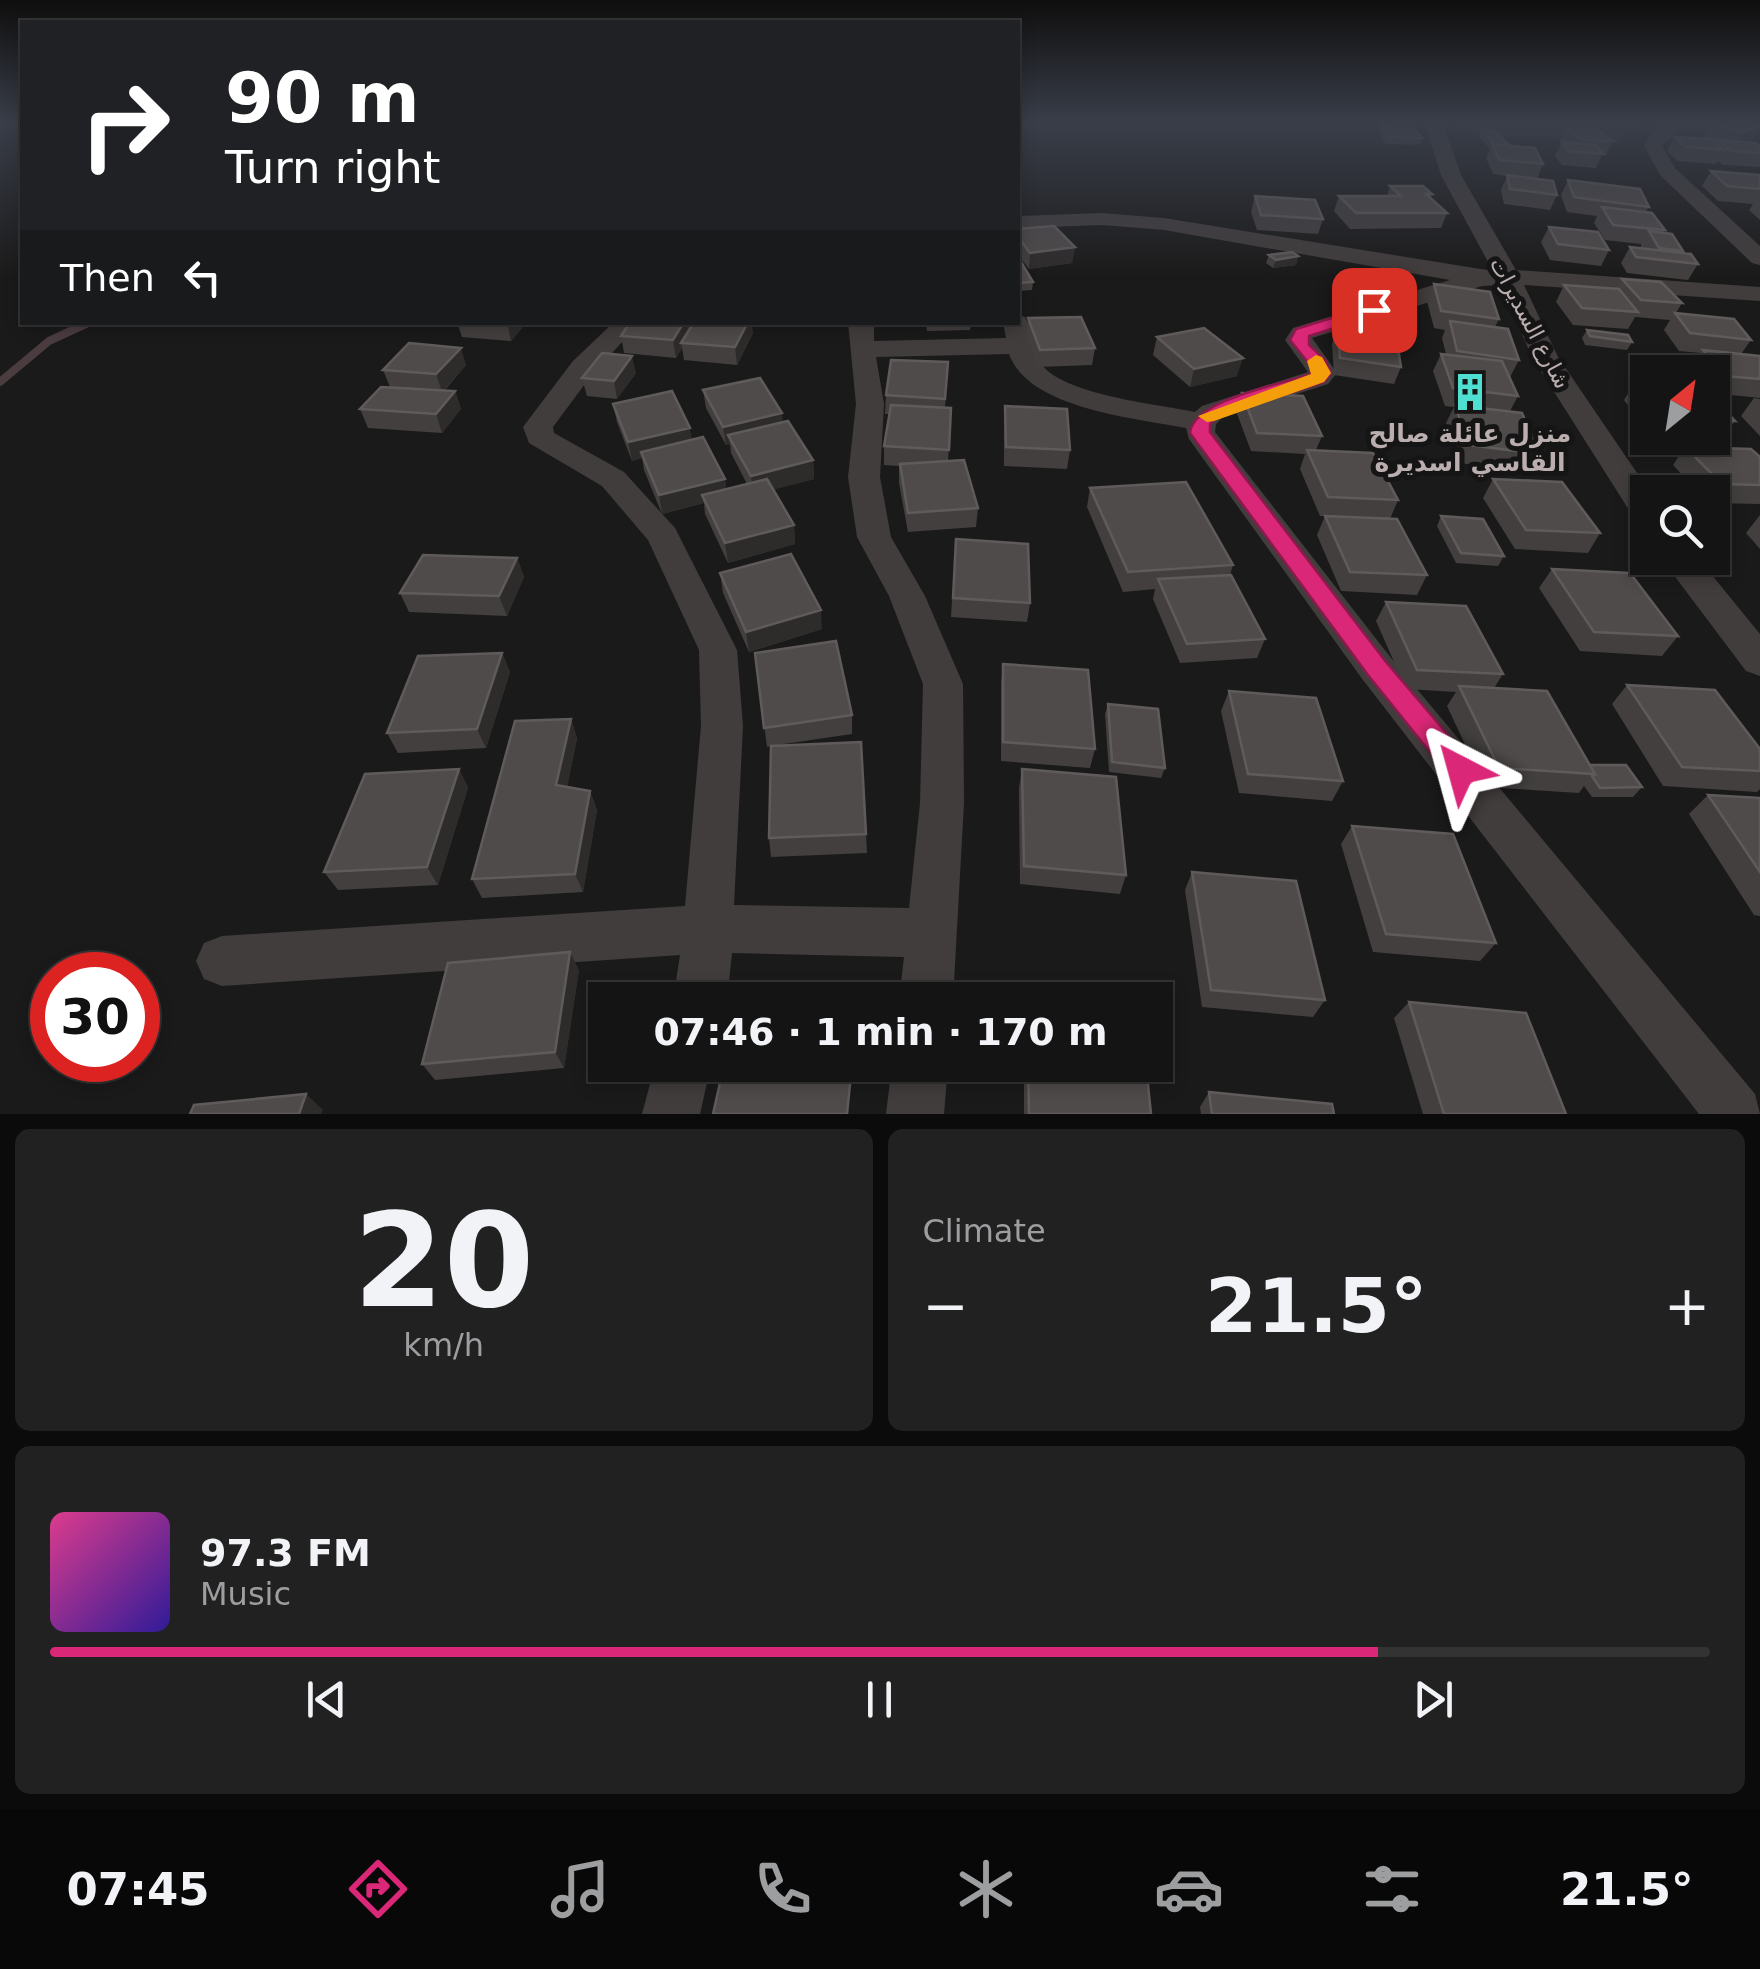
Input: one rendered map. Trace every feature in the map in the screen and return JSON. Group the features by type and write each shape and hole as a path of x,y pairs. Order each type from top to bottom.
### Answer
{"street":[{"name":"شارع السديرات","path":"1452,173 1494,278 1630,487"},
{"path":"1669,173 1760,258"},
{"path":"1020,222 1102,219 1164,224 1494,278 1760,294"},
{"path":"1494,278 1302,333 1298,340 1319,364 1322,373 1318,378 1212,412 1201,422 1200,433 1377,668 1735,1114"},
{"path":"626,325 583,367 538,427 540,437 613,479 662,536 718,650 722,726 702,982"},
{"path":"928,982 942,803 943,684 907,596 874,537 864,477 870,404 861,336 1019,334 1028,366 1040,380 1201,422"},
{"path":"1692,575 1760,661"},
{"path":"222,961 708,929 932,933"},
{"path":"671,1114 679,1082"},
{"path":"915,1114 918,1082"}],"building":[{"path":"1713,173 1760,175 1760,189 1727,186"},
{"path":"1507,175 1553,181 1557,195 1510,189"},
{"path":"1568,180 1640,189 1649,207 1574,197"},
{"path":"1390,186 1423,186 1432,194 1426,194 1447,213 1356,213 1339,196 1401,196"},
{"path":"1255,196 1315,200 1323,219 1261,215"},
{"path":"1602,207 1652,213 1665,230 1613,225"},
{"path":"1054,226 1075,247 1030,253 1020,240 1020,229"},
{"path":"1549,227 1598,232 1609,250 1558,244"},
{"path":"1649,231 1672,234 1683,251 1659,248"},
{"path":"1630,247 1691,254 1698,264 1636,257"},
{"path":"1292,252 1298,256 1276,260 1269,255"},
{"path":"1020,260 1033,282 1020,283"},
{"path":"1397,272 1407,279 1375,283 1366,276"},
{"path":"1622,279 1661,282 1682,303 1641,300"},
{"path":"1434,284 1490,292 1499,319 1441,311"},
{"path":"1564,285 1619,289 1638,312 1582,308"},
{"path":"1675,313 1734,319 1751,340 1690,333"},
{"path":"1081,317 1095,348 1040,350 1028,318"},
{"path":"1450,321 1508,329 1519,360 1457,351"},
{"path":"628,325 682,325 673,340 621,336"},
{"path":"692,325 746,325 735,347 681,343"},
{"path":"1338,327 1396,335 1401,367 1340,358"},
{"path":"1204,328 1243,358 1194,369 1157,337"},
{"path":"1587,330 1628,335 1632,342 1590,336"},
{"path":"409,343 461,348 436,374 383,370"},
{"path":"1703,350 1760,356 1760,379 1730,376 1730,355 1707,355"},
{"path":"602,353 632,356 614,381 582,378"},
{"path":"1441,354 1502,361 1518,396 1453,388"},
{"path":"891,360 948,362 945,399 886,395"},
{"path":"760,378 782,413 723,427 703,390"},
{"path":"381,387 455,391 436,414 360,409"},
{"path":"672,391 690,428 628,442 613,404"},
{"path":"1242,393 1303,396 1322,436 1257,433"},
{"path":"891,405 951,408 949,450 884,446"},
{"path":"1455,405 1522,413 1540,454 1469,445"},
{"path":"1005,406 1067,409 1070,450 1006,447"},
{"path":"788,421 813,460 751,476 728,435"},
{"path":"703,437 725,479 659,495 641,452"},
{"path":"1730,448 1751,449 1760,457 1760,485 1730,484 1730,475 1713,475 1693,455 1730,455"},
{"path":"1307,450 1373,453 1398,500 1328,497"},
{"path":"964,460 978,508 908,513 900,464"},
{"path":"767,479 794,525 725,543 702,495"},
{"path":"1493,479 1562,482 1600,533 1526,530"},
{"path":"1186,482 1233,565 1128,572 1090,488"},
{"path":"1325,516 1397,519 1427,575 1350,572"},
{"path":"1441,516 1483,519 1504,556 1461,553"},
{"path":"956,539 1028,544 1030,603 953,598"},
{"path":"791,554 821,610 746,632 720,573"},
{"path":"423,555 517,558 499,596 400,593"},
{"path":"1552,569 1630,573 1678,636 1594,632"},
{"path":"1231,575 1265,639 1187,644 1158,579"},
{"path":"1386,602 1466,606 1503,674 1417,670"},
{"path":"836,641 852,715 764,728 755,653"},
{"path":"502,653 477,729 387,733 418,656"},
{"path":"1003,664 1088,670 1095,749 1003,742"},
{"path":"1627,685 1715,690 1760,749 1760,771 1682,767"},
{"path":"1459,686 1547,691 1595,774 1499,768"},
{"path":"1229,691 1316,698 1343,781 1248,774"},
{"path":"1108,704 1158,709 1165,768 1112,762"},
{"path":"571,719 556,785 590,791 575,874 472,879 515,721"},
{"path":"861,742 866,834 769,838 771,746"},
{"path":"1590,765 1626,765 1642,787 1600,788"},
{"path":"459,769 427,867 324,872 365,774"},
{"path":"1022,769 1116,777 1126,875 1024,866"},
{"path":"1708,795 1760,798 1760,872"},
{"path":"1352,826 1453,834 1496,943 1386,934"},
{"path":"1192,872 1296,881 1325,1000 1211,990"},
{"path":"570,952 555,1052 422,1064 448,963"},
{"path":"1409,1002 1526,1013 1566,1114 1444,1114"},
{"path":"720,1082 850,1082 847,1114 713,1114"},
{"path":"1028,1082 1148,1082 1151,1114 1029,1114"},
{"path":"1209,1092 1332,1104 1334,1114 1212,1114"},
{"path":"306,1094 299,1114 190,1114 194,1105"}],"waterway":[{"path":"0,382 49,341 84,325"}],"slow traffic":[{"path":"1207,416 1318,378 1322,373 1316,361"}],"place":[{"name":"منزل عائلة صالح القاسي اسديرة","path":"1470,392"}],"route":[{"path":"1374,310 1302,333 1298,340 1319,364 1322,373 1318,378 1212,412 1201,422 1200,433 1377,668 1461,770"}]}
